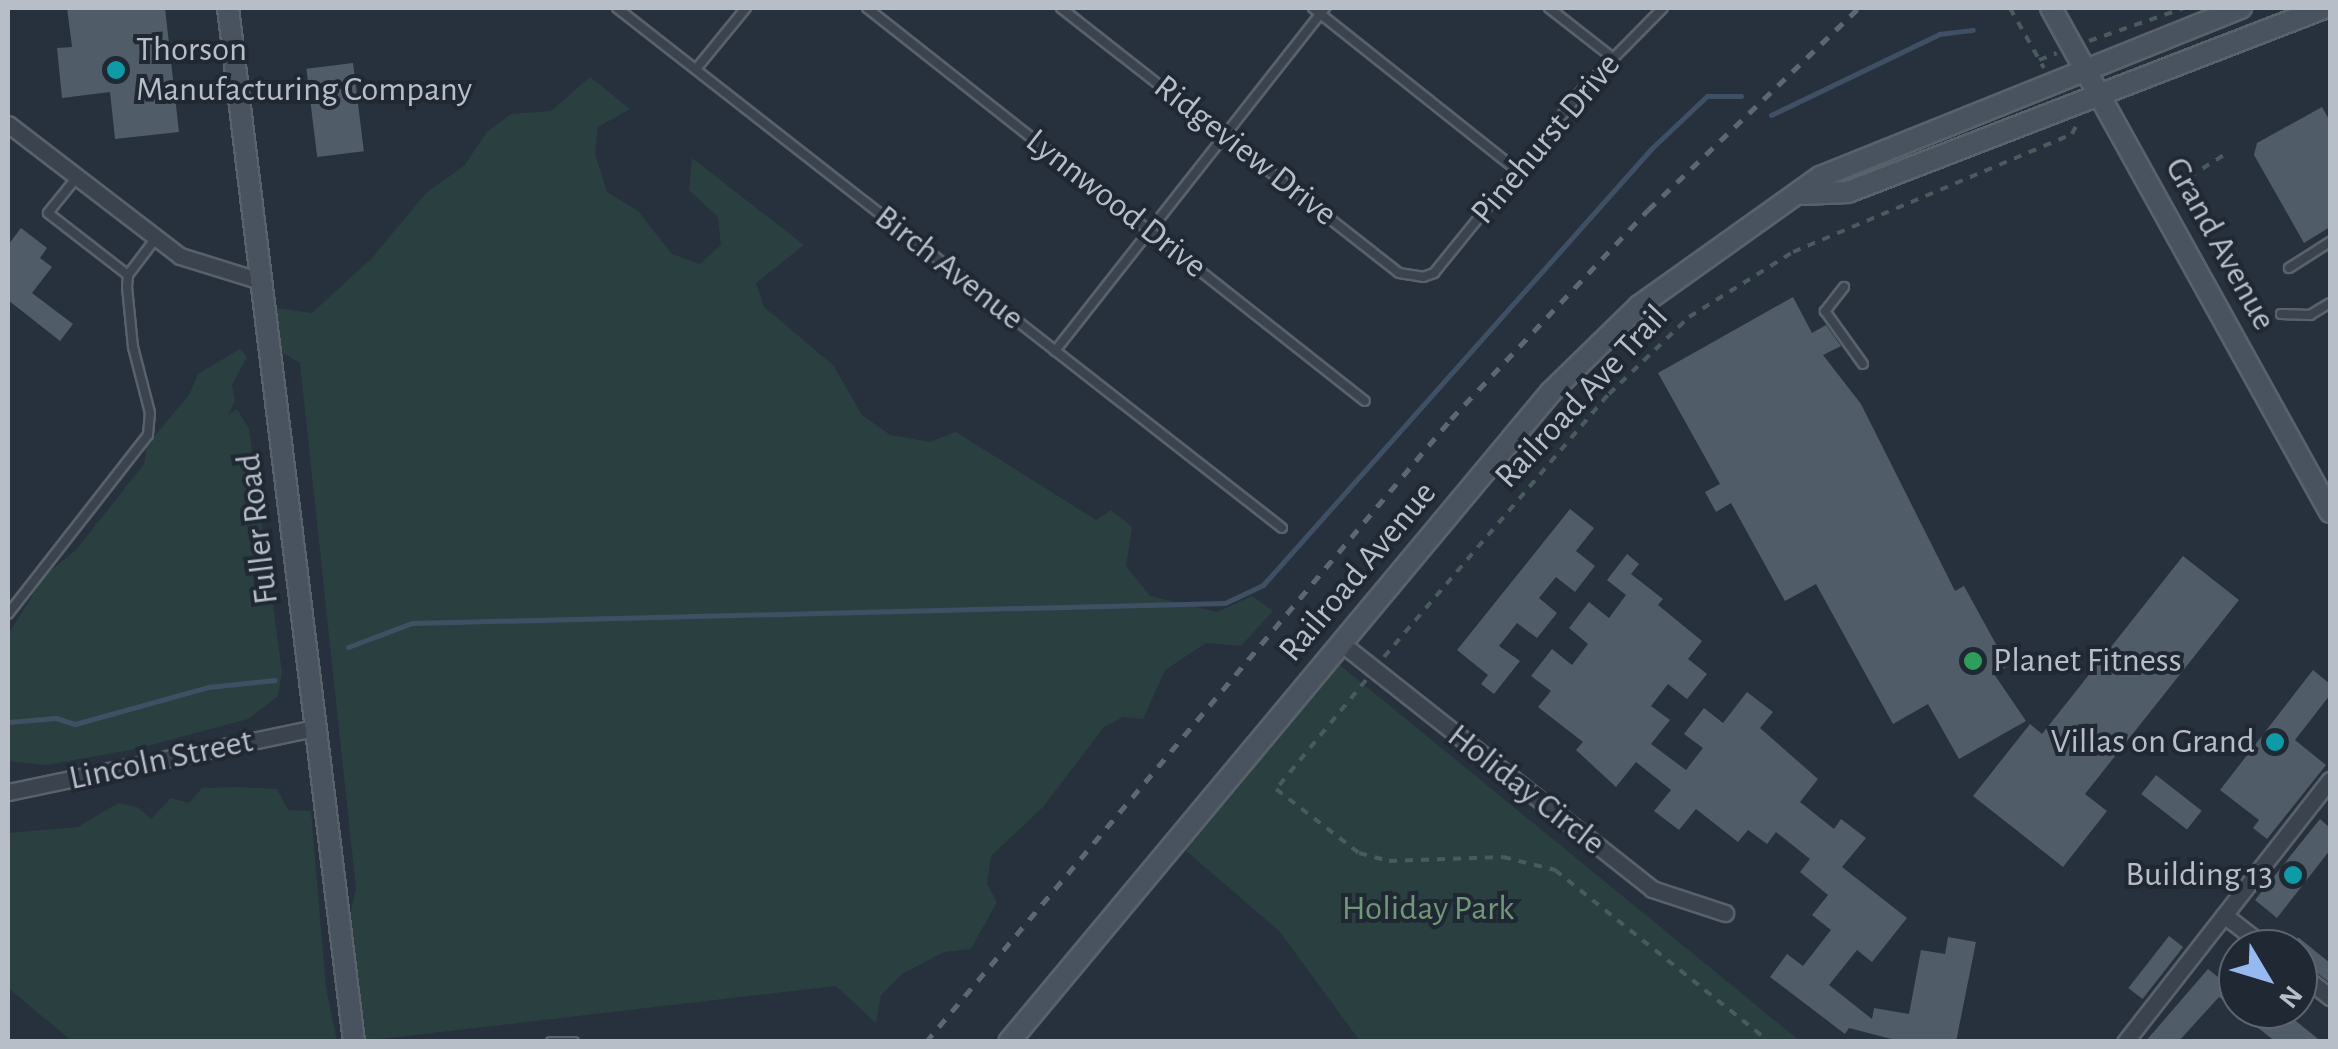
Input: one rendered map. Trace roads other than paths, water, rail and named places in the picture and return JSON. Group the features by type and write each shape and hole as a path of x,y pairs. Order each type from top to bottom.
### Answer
{"main road":[{"name":"Fuller Road","path":"228,8 354,1042"},
{"name":"Grand Avenue","path":"2050,8 2330,512"},
{"name":"Railroad Avenue","path":"1008,1042 1570,370 1714,248 1842,168 2241,8"},
{"name":"Railroad Avenue","path":"1804,194 1848,192 2324,8"}],"street":[{"path":"8,124 156,238 205,268 260,281"},
{"name":"Holiday Circle","path":"1341,643 1652,888 1724,913"},
{"name":"Lincoln Street","path":"8,792 314,728"},
{"path":"2125,1042 2330,780"},
{"path":"2224,915 2242,929"}],"lane":[{"name":"Birch Avenue","path":"617,8 1282,528"},
{"path":"696,69 746,8"},
{"name":"Lynnwood Drive","path":"866,8 1365,401"},
{"name":"Ridgeview Drive","path":"1061,8 1398,273 1434,273"},
{"path":"1549,8 1613,58"},
{"name":"Pinehurst Drive","path":"1434,273 1613,58 1663,8"},
{"path":"1056,351 1320,10 1518,170"},
{"path":"76,177 48,213 128,275"},
{"path":"8,614 148,436 128,275 156,238"},
{"path":"2289,268 2330,242"},
{"path":"1844,286 1825,311 1863,364"},
{"path":"2281,314 2310,315 2330,304"},
{"path":"551,1042 574,1042"}],"waterway":[{"path":"1771,115 1939,34 1973,30"},
{"path":"348,647 412,623 1225,603 1263,585 1652,148 1707,96 1741,96"},
{"path":"8,722 56,718 75,724 208,687 275,680"}],"railway":[{"path":"926,1042 1451,419 1648,210 1859,8"}],"place":[{"name":"Thorson Manufacturing Company","path":"116,70"},
{"name":"Planet Fitness","path":"1973,661"},
{"name":"Villas on Grand","path":"2275,742"},
{"name":"Building 13","path":"2293,875"}],"park label":[{"name":"Holiday Park","path":"1428,909"}]}
